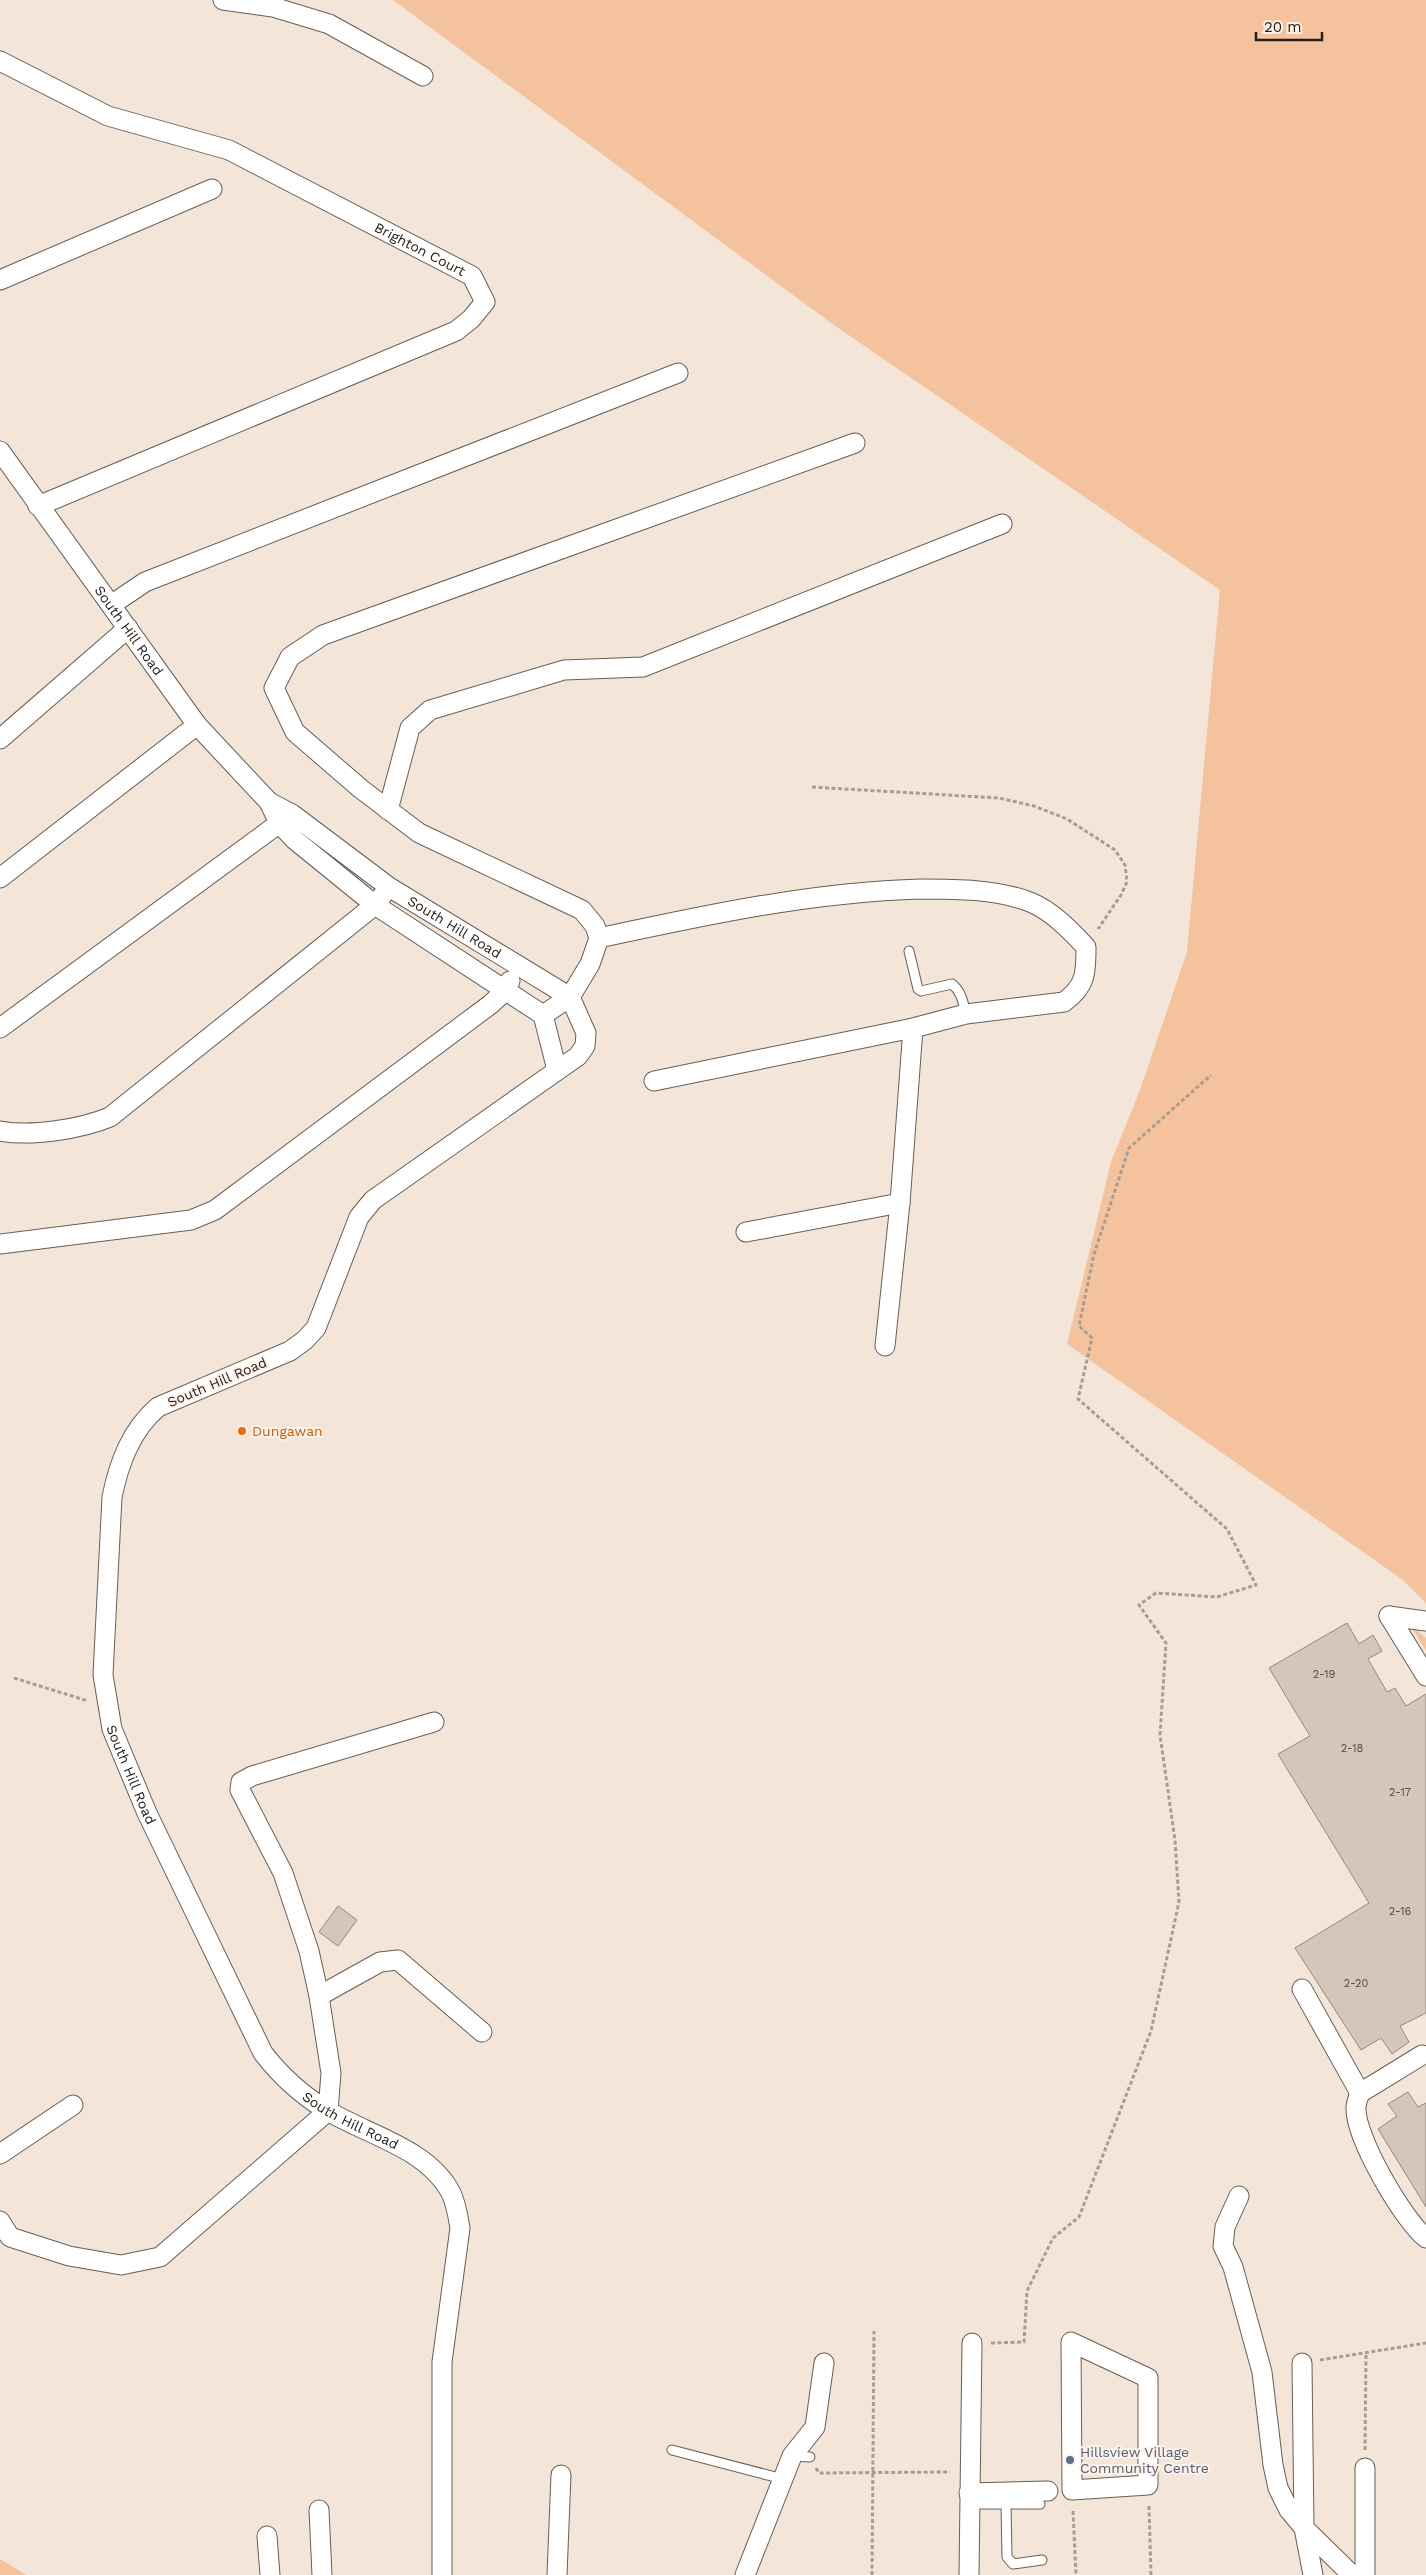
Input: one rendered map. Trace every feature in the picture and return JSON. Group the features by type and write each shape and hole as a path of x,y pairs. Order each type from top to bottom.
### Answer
{"street":[{"path":"223,0 273,7 329,24 424,76"},
{"name":"Brighton Court","path":"0,61 108,116 229,150 472,276 485,302 471,319 456,331 38,506"},
{"path":"1,277 212,189"},
{"path":"112,606 145,582 678,373"},
{"path":"557,1070 543,1015 570,998 590,964 599,938 595,926 582,910 419,834 295,732 274,688 290,657 323,635 855,443"},
{"name":"South Hill Road","path":"0,451 197,724 269,802 286,818 389,887 570,998 586,1033 584,1046 578,1056 373,1200 359,1217 316,1328 305,1340 290,1351 158,1407 138,1428 117,1472 112,1497 103,1640 103,1675 112,1729 147,1814 263,2053 276,2070 328,2111 423,2160 450,2192 456,2209 460,2228 442,2362 442,2575"},
{"path":"388,810 410,728 430,710 564,670 643,667 1002,524"},
{"path":"0,739 128,628"},
{"path":"0,878 197,724"},
{"path":"0,1028 286,818"},
{"name":"South Hill Road","path":"286,818 295,840 374,905 543,1015"},
{"path":"0,1131 25,1132 62,1129 90,1124 110,1117 374,905 389,887"},
{"path":"599,938 731,910 869,890 954,889 994,894 1029,902 1049,913 1086,946 1086,969 1083,981 1076,993 1064,1002 966,1014 913,1028 654,1081"},
{"path":"0,1244 191,1220 203,1216 230,1199 491,1004 505,991 518,967"},
{"path":"885,1346 900,1203 913,1028"},
{"path":"746,1232 900,1203"},
{"path":"1426,1621 1389,1616 1426,1676"},
{"path":"0,2220 10,2237 69,2256 121,2265 160,2257 328,2111 331,2073 319,1996 309,1951 282,1873 240,1790 241,1782 252,1776 434,1722"},
{"path":"319,1996 380,1962 398,1960 482,2032"},
{"path":"1302,1988 1360,2093"},
{"path":"1422,2055 1360,2093 1356,2107 1364,2142 1390,2191 1409,2219 1426,2238"},
{"path":"0,2154 73,2105"},
{"path":"1239,2196 1225,2227 1223,2246 1233,2267 1262,2372 1273,2465 1278,2488 1289,2510 1304,2528 1352,2575"},
{"path":"1071,2342 1148,2378 1148,2485 1072,2490 1071,2342"},
{"path":"969,2575 972,2343"},
{"path":"745,2575 783,2479 801,2457 814,2427 824,2363"},
{"path":"1302,2363 1304,2528 1314,2575"},
{"path":"1365,2468 1365,2575"},
{"path":"556,2575 561,2475"},
{"path":"969,2498 1044,2497"},
{"path":"319,2510 322,2575"},
{"path":"267,2536 270,2575"}],"lane":[{"path":"909,951 918,989 922,991 952,984 962,996 966,1014"},
{"path":"672,2450 783,2479"},
{"path":"969,2498 1006,2504 1044,2497"},
{"path":"1006,2504 1007,2558 1013,2564 1042,2560"}],"path":[{"path":"812,787 999,798 1034,806 1076,824 1115,850 1125,865 1127,882 1121,895 1086,946"},
{"path":"972,2343 1024,2342 1026,2291 1053,2238 1079,2216 1151,2031 1180,1902 1175,1840 1160,1736 1166,1643 1139,1605 1156,1593 1217,1597 1256,1585 1228,1529 1078,1399 1092,1338 1078,1326 1094,1254 1129,1148 1211,1075"},
{"path":"14,1678 84,1702"},
{"path":"872,2575 874,2331"},
{"path":"1302,2363 1426,2343"},
{"path":"1365,2468 1366,2353"},
{"path":"801,2457 819,2473 969,2472"},
{"path":"1148,2485 1151,2575"},
{"path":"1072,2490 1076,2575"}],"shaded area":[{"path":"393,0 1426,0 1426,1603 1403,1580 1067,1344 1111,1162 1140,1090 1187,952 1220,590 831,323"},
{"path":"1409,1623 1426,1638 1426,1651"},
{"path":"0,2559 26,2575 0,2575"}],"building":[{"path":"1347,1623 1359,1644 1373,1635 1382,1651 1368,1659 1387,1692 1395,1688 1406,1706 1426,1694 1426,2013 1400,2026 1409,2042 1392,2054 1381,2038 1361,2050 1295,1948 1369,1903 1278,1754 1310,1736 1269,1668"},
{"path":"338,1906 357,1920 338,1946 319,1932"},
{"path":"1408,2092 1418,2107 1426,2103 1426,2207 1378,2129 1397,2116 1388,2104"}],"place":[{"name":"Dungawan","path":"242,1431"},
{"name":"Hillsview Village Community Centre","path":"1070,2460"}]}
